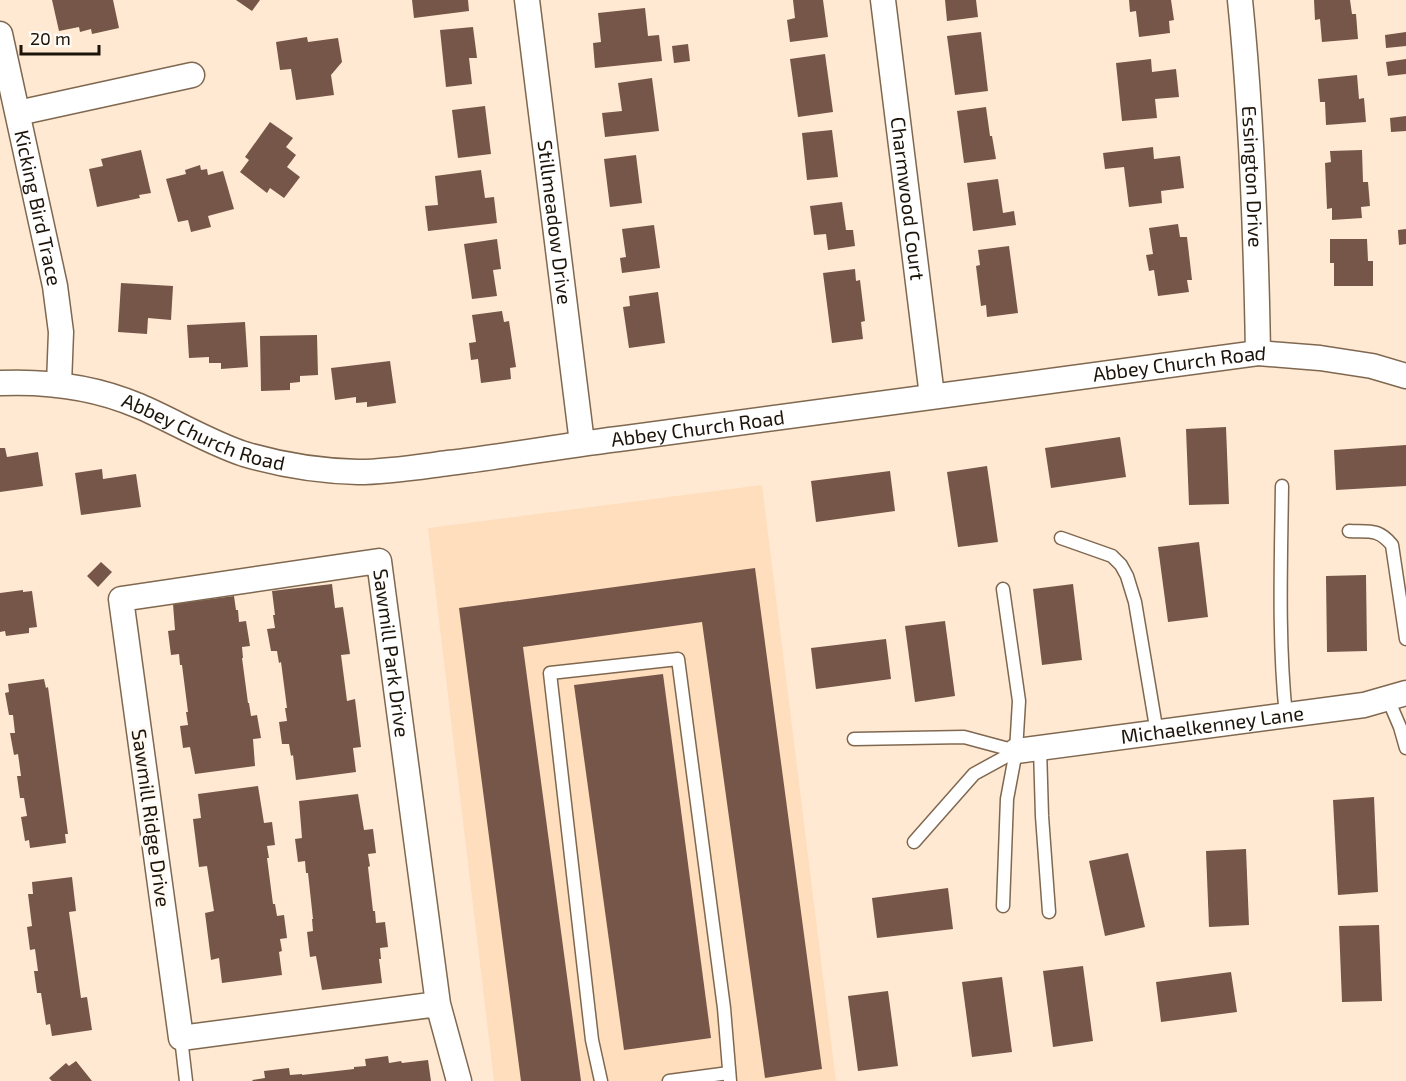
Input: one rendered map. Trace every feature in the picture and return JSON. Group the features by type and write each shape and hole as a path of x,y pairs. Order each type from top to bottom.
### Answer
{"street":[{"name":"Stillmeadow Drive","path":"527,0 582,444"},
{"name":"Charmwood Court","path":"883,0 932,396"},
{"name":"Essington Drive","path":"1240,0 1256,238 1258,353"},
{"name":"Kicking Bird Trace","path":"0,34 55,286 61,332 59,384"},
{"path":"18,113 192,75"},
{"name":"Abbey Church Road","path":"0,383 59,384 97,392 135,404 242,453 289,466 354,472 384,471 469,461 1258,353 1320,358 1372,366 1406,376"},
{"name":"Sawmill Park Drive","path":"121,599 379,561 438,1004 459,1081"},
{"name":"Sawmill Ridge Drive","path":"121,599 181,1038"},
{"name":"Michaelkenney Lane","path":"1016,751 1364,705 1397,696"},
{"path":"181,1038 438,1004"}],"lane":[{"path":"1282,486 1280,587 1282,682 1286,716"},
{"path":"1349,531 1376,532 1384,536 1392,545 1406,639"},
{"path":"1061,538 1112,556 1127,576 1135,602 1157,733"},
{"path":"1003,589 1019,701 1016,751 1007,799 1003,906"},
{"path":"601,1081 592,1040 550,673 678,658 724,1008 729,1077 669,1081"},
{"path":"1397,696 1400,727 1406,748"},
{"path":"854,739 964,737 1016,751"},
{"path":"1041,748 1042,816 1049,912"},
{"path":"914,842 974,774 1016,751"},
{"path":"181,1038 186,1081"}],"shaded area":[{"path":"762,485 836,1081 494,1081 428,528"}],"building":[{"path":"52,0 113,0 119,28 92,34 91,29 80,32 79,27 59,31"},
{"path":"236,0 260,0 252,11"},
{"path":"412,0 468,0 469,11 414,18"},
{"path":"793,0 823,0 828,37 790,42 787,20 795,18"},
{"path":"945,0 976,0 978,17 947,21"},
{"path":"1129,0 1171,0 1174,20 1169,21 1170,33 1139,37 1136,11 1130,12"},
{"path":"1314,0 1350,0 1352,14 1356,14 1358,39 1322,42 1320,19 1315,20"},
{"path":"645,8 648,36 659,35 662,61 595,68 593,43 601,42 598,13"},
{"path":"473,27 477,58 469,58 472,84 446,87 440,30"},
{"path":"981,32 988,91 955,95 947,36"},
{"path":"1406,32 1406,46 1386,48 1385,35"},
{"path":"307,37 308,42 338,38 342,62 331,75 334,95 296,100 291,69 280,70 276,42"},
{"path":"688,44 690,61 674,63 672,46"},
{"path":"825,54 833,112 798,117 790,59"},
{"path":"1151,59 1152,72 1176,69 1179,97 1155,99 1157,118 1122,121 1116,63"},
{"path":"1406,59 1406,74 1388,76 1386,62"},
{"path":"1357,75 1359,99 1364,98 1366,122 1326,125 1325,102 1320,102 1318,79"},
{"path":"652,78 659,131 605,137 602,113 622,111 618,83"},
{"path":"485,106 491,154 458,158 452,110"},
{"path":"986,107 996,159 964,163 957,111"},
{"path":"1406,116 1406,131 1391,132 1390,118"},
{"path":"270,122 293,138 286,147 296,155 287,167 300,177 284,198 270,188 267,193 240,172 249,160 245,157"},
{"path":"832,130 838,177 807,180 802,133"},
{"path":"1153,147 1154,159 1180,156 1184,188 1161,191 1162,203 1129,207 1124,167 1105,169 1103,153"},
{"path":"141,150 151,193 139,195 140,198 97,207 89,169 103,166 101,159"},
{"path":"1362,150 1363,182 1368,182 1370,206 1361,207 1362,218 1332,220 1332,208 1327,209 1325,163 1331,162 1330,151"},
{"path":"636,155 642,203 610,207 604,159"},
{"path":"200,165 201,170 207,169 208,175 223,171 234,209 208,216 211,227 191,232 188,220 178,222 166,179 186,174 185,170"},
{"path":"481,170 485,198 494,197 497,223 428,231 425,206 438,205 435,176"},
{"path":"998,179 1003,213 1014,211 1016,225 973,231 967,183"},
{"path":"842,202 846,230 853,230 855,246 828,250 826,234 814,235 810,206"},
{"path":"1178,224 1180,237 1187,237 1192,280 1187,280 1189,292 1158,296 1154,270 1149,271 1146,255 1153,254 1149,228"},
{"path":"654,225 660,268 622,273 620,258 626,257 622,229"},
{"path":"1406,229 1406,244 1399,245 1398,230"},
{"path":"497,239 501,269 493,270 497,296 472,299 464,244"},
{"path":"1330,239 1367,239 1368,261 1373,261 1373,286 1334,286 1334,263 1330,263"},
{"path":"1009,246 1018,313 987,317 986,305 981,306 976,266 980,265 978,250"},
{"path":"855,269 856,281 860,280 865,321 861,322 863,339 832,343 823,273"},
{"path":"121,283 173,286 171,320 148,318 147,334 118,332"},
{"path":"658,292 665,343 629,348 623,307 630,306 629,296"},
{"path":"502,311 504,322 509,321 516,367 510,368 511,379 481,383 478,359 471,360 469,343 476,342 472,315"},
{"path":"245,322 248,367 221,369 221,363 209,363 209,357 189,358 187,325"},
{"path":"317,335 318,375 300,376 300,382 290,383 290,390 261,391 260,336"},
{"path":"390,361 396,403 367,407 367,402 356,403 356,397 335,400 331,368"},
{"path":"1226,427 1229,504 1189,505 1186,429"},
{"path":"1120,437 1126,477 1051,488 1045,448"},
{"path":"1406,445 1406,486 1336,490 1334,450"},
{"path":"0,448 5,448 7,457 38,452 43,486 0,492"},
{"path":"987,466 998,542 958,547 947,472"},
{"path":"102,469 103,479 136,474 141,507 81,515 75,473"},
{"path":"890,471 895,511 816,522 811,481"},
{"path":"1199,542 1208,617 1168,622 1158,547"},
{"path":"101,562 112,572 98,587 87,576"},
{"path":"755,568 822,1069 765,1078 702,622 523,647 581,1081 521,1081 459,608"},
{"path":"1366,575 1367,651 1327,652 1326,576"},
{"path":"332,584 335,608 343,607 350,654 341,655 347,701 355,699 361,747 353,748 356,772 296,780 293,755 291,756 289,744 282,744 279,722 287,721 281,662 279,663 277,651 271,651 267,629 275,628 272,591"},
{"path":"1073,584 1082,660 1042,665 1033,589"},
{"path":"23,590 23,592 32,591 37,627 29,628 29,633 6,636 5,631 0,632 0,593"},
{"path":"234,596 239,622 246,621 250,646 242,647 242,658 251,716 257,715 261,738 253,739 255,766 195,774 190,747 183,748 180,726 188,725 186,712 188,712 179,654 171,655 168,631 175,630 173,604"},
{"path":"945,621 955,696 915,702 905,626"},
{"path":"886,639 891,679 816,689 811,648"},
{"path":"663,674 711,1038 624,1050 574,685"},
{"path":"44,679 46,688 48,687 68,834 65,834 66,843 30,848 29,840 25,841 21,817 27,816 24,798 20,798 17,776 21,776 18,754 14,755 10,733 15,733 13,715 9,715 5,693 9,692 8,684"},
{"path":"258,786 264,823 272,822 275,845 267,846 273,904 275,904 277,916 284,915 287,938 280,939 282,975 222,983 219,958 211,960 205,913 214,911 207,866 199,867 193,819 201,818 198,794"},
{"path":"358,794 364,830 373,829 376,853 368,854 370,866 368,867 373,911 375,911 376,923 385,922 388,947 380,948 382,983 322,990 316,956 310,957 307,932 313,931 308,873 306,873 305,861 298,862 295,839 302,838 299,801"},
{"path":"1374,797 1378,892 1338,895 1333,800"},
{"path":"1246,849 1249,925 1209,927 1206,851"},
{"path":"1128,853 1145,927 1105,936 1089,861"},
{"path":"72,877 76,911 69,912 81,998 87,997 92,1030 52,1036 50,1024 46,1025 41,993 37,993 34,971 38,971 35,949 30,950 27,927 32,926 28,894 33,894 32,882"},
{"path":"948,888 953,929 877,938 872,898"},
{"path":"1379,925 1382,1001 1342,1002 1339,926"},
{"path":"1083,966 1093,1041 1053,1047 1043,971"},
{"path":"1231,972 1237,1012 1161,1022 1156,982"},
{"path":"1002,977 1012,1052 972,1057 962,982"},
{"path":"888,991 898,1066 858,1071 848,996"},
{"path":"388,1056 389,1063 428,1060 431,1081 252,1080 265,1078 264,1071 289,1068 290,1075 354,1069 354,1067 366,1066 365,1059"},
{"path":"76,1061 92,1081 52,1081 49,1078 66,1063 69,1066"}]}
